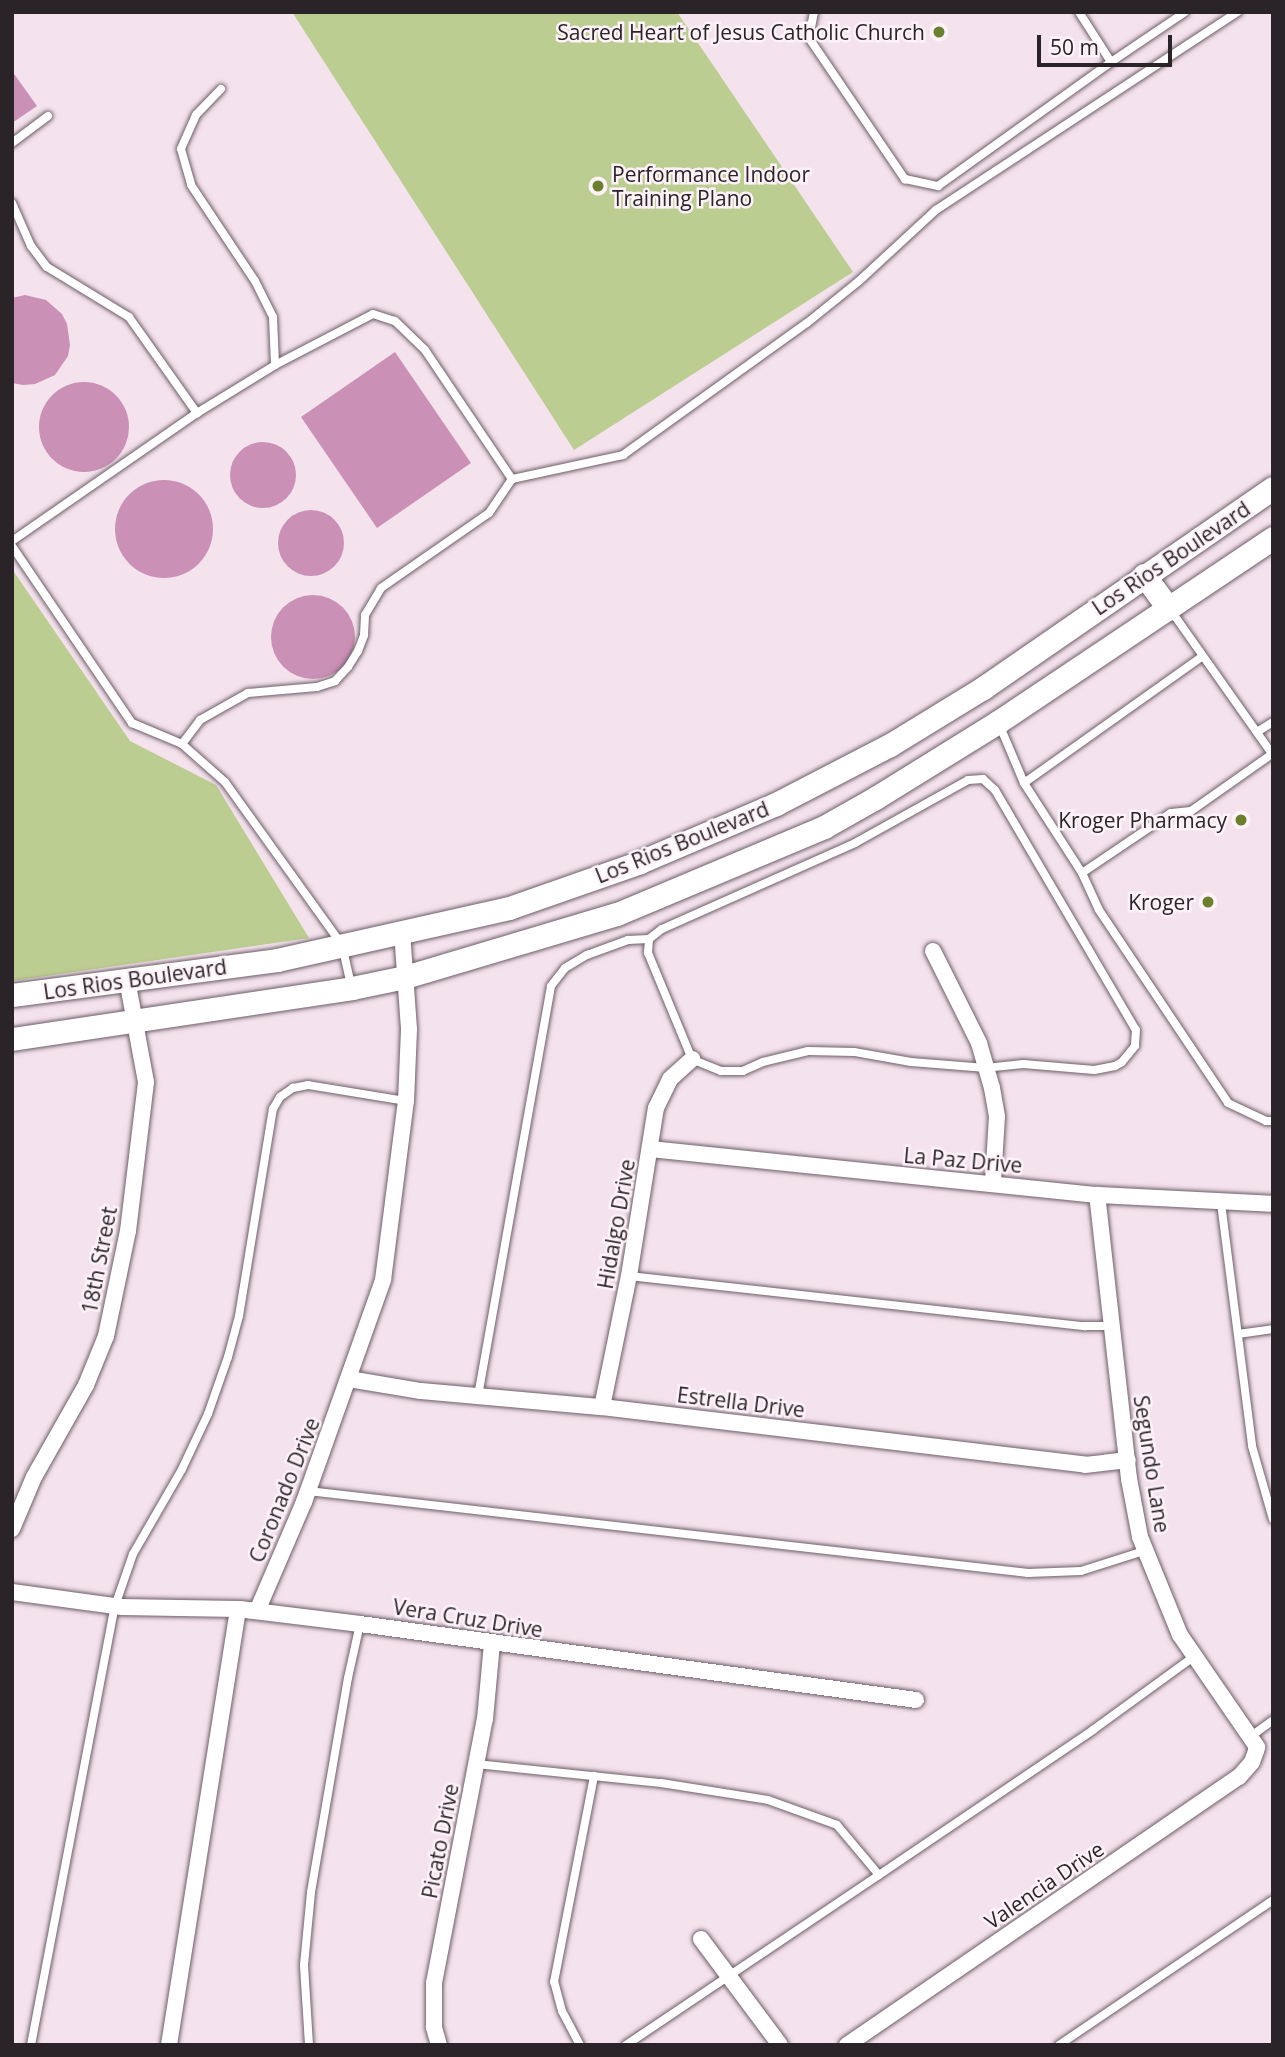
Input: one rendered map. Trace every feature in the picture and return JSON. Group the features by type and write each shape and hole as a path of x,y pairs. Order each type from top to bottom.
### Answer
{"main road":[{"name":"Los Rios Boulevard","path":"12,995 277,960 509,908 640,862 776,804 890,745 983,688 1273,488"},
{"name":"Los Rios Boulevard","path":"12,1039 352,988 405,977 617,914 824,827 877,797 998,722 1273,538"},
{"path":"1144,575 1169,608"},
{"path":"983,688 998,722"}],"street":[{"name":"Coronado Drive","path":"238,1609 257,1611 308,1491 383,1280 406,1101 410,1029 402,932"},
{"path":"933,951 979,1043 986,1068 997,1116 993,1182"},
{"name":"18th Street","path":"12,1529 34,1477 86,1385 106,1336 128,1231 146,1082 127,979"},
{"name":"Hidalgo Drive","path":"602,1407 629,1276 656,1108 670,1079 692,1059"},
{"name":"La Paz Drive","path":"651,1149 925,1179 993,1182 1097,1195 1273,1204"},
{"name":"Segundo Lane","path":"1097,1195 1128,1460 1144,1551 1180,1635 1253,1744"},
{"name":"Estrella Drive","path":"349,1379 421,1391 602,1407 1085,1465 1128,1460"},
{"name":"Vera Cruz Drive","path":"12,1592 115,1606 238,1609 916,1700"},
{"path":"169,2045 238,1609"},
{"name":"Picato Drive","path":"439,2045 434,2027 434,1983 485,1719 492,1644"},
{"name":"Valencia Drive","path":"847,2045 1239,1777 1252,1762 1253,1744"},
{"path":"701,1939 780,2045"}],"lane":[{"path":"814,12 809,38 905,179 938,186 1185,12"},
{"path":"1079,12 1111,62"},
{"path":"182,744 200,720 248,692 317,687 335,681 358,651 365,615 381,588 489,513 512,479 623,456 807,323 859,281 936,210 1238,12"},
{"path":"221,89 196,115 181,149 191,186 255,281 272,317 275,365"},
{"path":"12,143 48,116"},
{"path":"12,203 31,246 47,267 129,317 197,413"},
{"path":"352,988 342,946 225,782 182,744 132,723 12,543 197,413 275,365 373,314 395,321 425,349 512,479"},
{"path":"1082,873 1171,813 1191,811 1272,754 1169,608"},
{"path":"1024,783 1203,656"},
{"path":"998,722 1024,783 1082,873 1099,910 1228,1102 1266,1121 1273,1121"},
{"path":"1257,732 1273,722"},
{"path":"478,1396 551,986 565,968 587,955 628,940 649,939 662,929 855,843 968,780 983,779 995,790 1136,1030 1135,1046 1115,1066 1094,1070 1023,1064 986,1068 911,1062 854,1052 808,1051 763,1062 743,1071 721,1071 692,1059 648,953 649,939"},
{"path":"31,2045 115,1606 133,1554 182,1469 208,1414 228,1357 239,1316 270,1122 280,1097 293,1088 308,1085 406,1101"},
{"path":"1221,1203 1252,1446 1273,1519"},
{"path":"629,1276 1071,1325 1112,1326"},
{"path":"1238,1334 1273,1329"},
{"path":"308,1491 1028,1573 1081,1571 1144,1551"},
{"path":"309,2045 304,1965 311,1892 360,1624"},
{"path":"626,2045 1093,1730 1195,1657"},
{"path":"1253,1744 1273,1720"},
{"path":"477,1764 594,1776 768,1800 837,1825 879,1875"},
{"path":"580,2045 562,2011 554,1982 594,1776"},
{"path":"1059,2045 1273,1900"}],"green space":[{"name":"Performance Indoor Training Plano","path":"292,12 677,12 853,272 574,450"},
{"path":"12,569 130,741 216,785 309,938 12,981"}],"shaded area":[{"path":"12,71 37,106 12,123"},
{"path":"25,295 46,300 62,314 67,324 70,345 68,356 55,375 35,384 23,385 12,383 12,298"},
{"path":"395,352 471,463 377,528 301,417"},
{"path":"84,382 101,385 116,395 126,410 129,427 126,444 116,459 101,469 84,472 67,469 52,459 42,444 39,427 42,410 52,395 67,385"},
{"path":"263,442 286,452 296,475 286,498 263,508 240,498 230,475 240,452"},
{"path":"164,480 183,483 199,494 210,510 213,529 210,548 199,564 183,575 164,578 145,575 129,564 118,548 115,529 118,510 129,494 145,483"},
{"path":"311,510 334,520 344,543 334,566 311,576 288,566 278,543 288,520"},
{"path":"313,595 329,598 343,607 352,621 355,637 352,653 343,667 329,676 313,679 297,676 283,667 274,653 271,637 274,621 283,607 297,598"}],"place":[{"name":"Sacred Heart of Jesus Catholic Church","path":"939,32"},
{"name":"Performance Indoor Training Plano","path":"598,186"},
{"name":"Kroger Pharmacy","path":"1241,820"},
{"name":"Kroger","path":"1208,902"}]}
